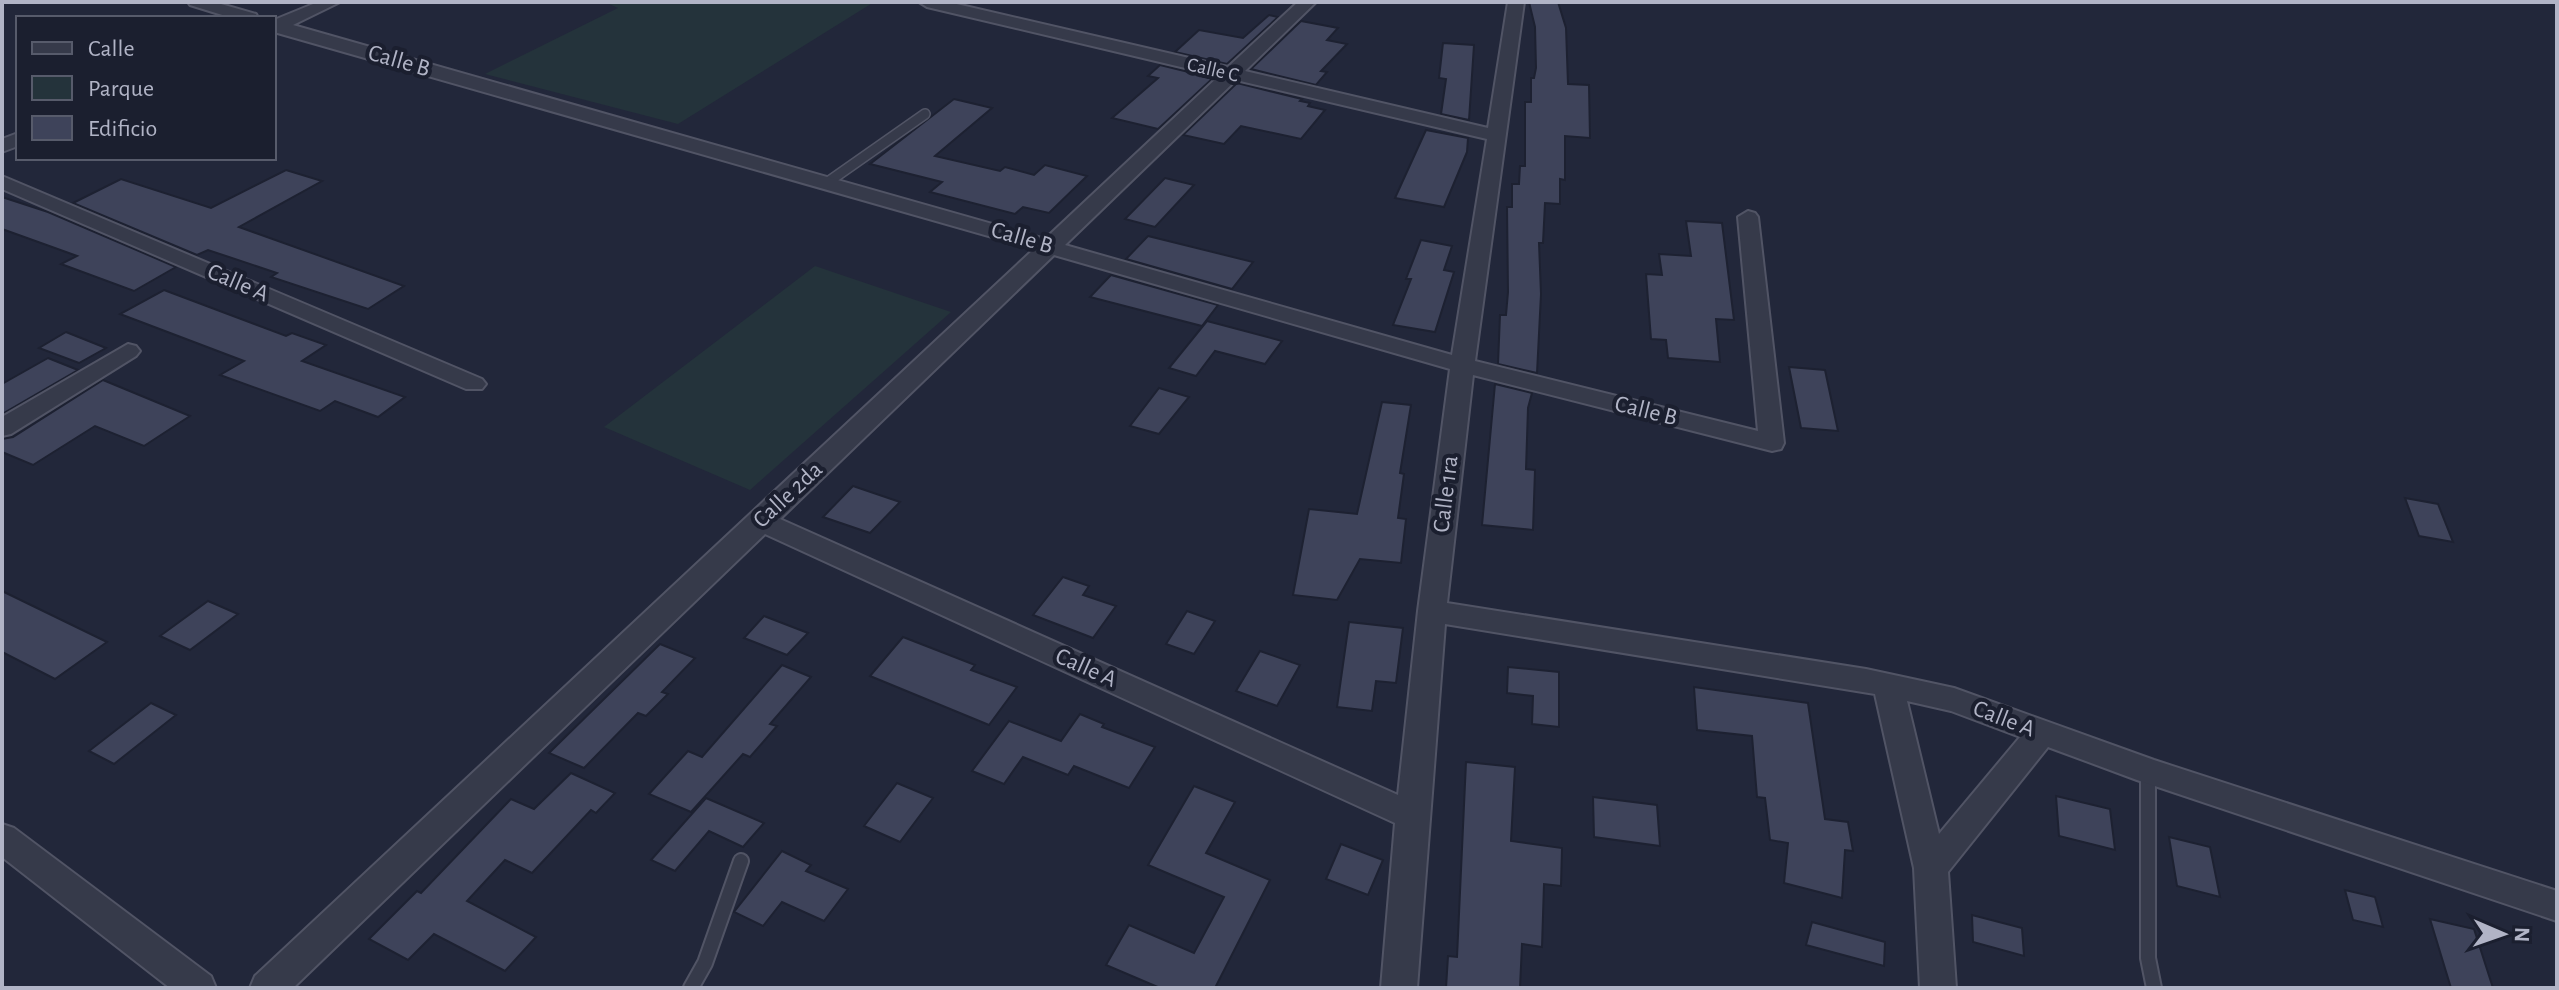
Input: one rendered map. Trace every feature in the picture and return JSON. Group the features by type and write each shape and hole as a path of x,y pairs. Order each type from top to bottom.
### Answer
{"street":[{"path":"196,2 243,16"},
{"path":"276,26 332,2"},
{"name":"Calle C","path":"927,2 1498,136"},
{"name":"Calle 2da","path":"268,988 1308,2"},
{"name":"Calle 1ra","path":"1399,988 1410,815 1432,611 1462,365 1516,2"},
{"name":"Calle B","path":"276,26 1462,365 1772,443 1748,217"},
{"name":"Calle A","path":"2,182 474,384"},
{"path":"2,428 128,351"},
{"name":"Calle A","path":"761,521 1410,815"},
{"name":"Calle A","path":"1432,611 1888,684 1954,700 2148,771 2557,906"},
{"path":"1888,684 1931,868 1938,988"},
{"path":"1931,868 2041,734"},
{"path":"2,838 198,988"}],"lane":[{"path":"828,182 925,114"},
{"path":"2148,771 2148,958 2154,988"},
{"path":"691,988 705,963 741,861"}],"green space":[{"path":"605,2 874,2 678,124 485,74 618,8"},
{"path":"815,266 951,312 750,490 604,427"}],"building":[{"path":"1529,2 1558,2 1566,28 1568,84 1589,85 1590,138 1565,136 1565,180 1560,179 1560,204 1545,203 1543,243 1539,243 1541,294 1537,373 1498,364 1500,315 1506,315 1508,292 1507,207 1512,207 1512,184 1519,184 1520,166 1525,166 1525,102 1531,102 1531,78 1534,78 1536,68 1535,27"},
{"path":"1269,15 1278,17 1227,64 1175,52 1199,30 1243,38"},
{"path":"1301,21 1338,28 1327,40 1347,44 1321,71 1327,72 1316,85 1251,69"},
{"path":"1443,43 1474,45 1469,120 1441,114 1446,79 1439,78"},
{"path":"1160,65 1213,78 1158,129 1112,118 1158,78 1148,76"},
{"path":"1237,83 1302,99 1300,101 1310,103 1308,106 1325,110 1301,139 1241,126 1224,144 1183,135"},
{"path":"954,99 992,108 935,156 1000,171 1005,167 1034,175 1045,165 1087,176 1049,213 1023,207 1015,214 930,192 942,182 870,164"},
{"path":"1426,130 1468,138 1467,152 1444,207 1395,198"},
{"path":"286,170 322,181 239,227 404,286 368,309 271,277 277,273 208,250 197,255 73,203 121,179 211,208"},
{"path":"1165,178 1194,185 1155,227 1125,219"},
{"path":"2,197 48,212 176,267 134,291 61,264 77,256 2,229"},
{"path":"1686,221 1722,223 1734,320 1716,319 1720,362 1668,358 1666,340 1651,339 1646,274 1662,275 1659,254 1691,256"},
{"path":"1148,236 1253,262 1232,289 1126,259"},
{"path":"1421,240 1452,246 1444,270 1454,272 1435,332 1393,325 1411,279 1406,279"},
{"path":"1111,275 1218,305 1202,326 1090,297"},
{"path":"164,290 286,336 292,333 326,345 302,361 405,397 378,417 335,401 320,411 220,375 244,361 120,314"},
{"path":"1207,321 1282,341 1265,364 1215,351 1196,376 1169,368"},
{"path":"66,332 106,348 79,363 39,348"},
{"path":"48,358 78,370 2,414 2,384"},
{"path":"1789,367 1825,370 1838,431 1801,428"},
{"path":"103,380 190,416 144,446 95,426 33,465 2,452 2,439 13,437"},
{"path":"1495,384 1532,393 1528,408 1526,469 1535,470 1533,530 1482,525"},
{"path":"1159,388 1189,397 1159,434 1130,426"},
{"path":"1382,402 1411,405 1400,473 1404,474 1398,518 1406,519 1401,563 1360,559 1337,600 1293,595 1309,509 1357,514"},
{"path":"853,486 900,502 870,533 823,517"},
{"path":"2405,498 2438,504 2453,542 2419,536"},
{"path":"1063,577 1089,586 1083,595 1116,606 1093,638 1033,615"},
{"path":"2,591 107,642 55,679 2,652"},
{"path":"208,601 238,614 190,650 160,636"},
{"path":"1187,611 1215,621 1194,654 1166,644"},
{"path":"764,616 808,633 787,655 744,638"},
{"path":"1349,622 1403,628 1396,683 1376,681 1372,711 1337,707"},
{"path":"903,637 975,665 971,670 1017,687 989,725 870,676"},
{"path":"660,644 695,658 662,692 668,694 646,716 638,713 584,768 549,753"},
{"path":"1260,651 1300,665 1277,706 1236,691"},
{"path":"782,665 811,677 770,724 777,726 750,757 743,754 691,812 649,794 688,751 702,757"},
{"path":"1508,667 1559,672 1559,727 1532,724 1533,696 1507,693"},
{"path":"1694,687 1808,703 1825,819 1848,822 1853,851 1845,850 1842,898 1784,883 1788,843 1770,840 1765,798 1757,797 1752,736 1697,730"},
{"path":"151,703 176,715 114,764 89,751"},
{"path":"1080,714 1104,724 1102,727 1155,747 1129,788 1074,766 1068,775 1023,757 1004,784 972,771 1009,721 1061,741"},
{"path":"1466,762 1515,767 1511,841 1562,848 1561,886 1544,884 1542,947 1522,944 1520,988 1446,988 1448,956 1457,957"},
{"path":"571,773 615,793 596,813 591,810 532,873 505,860 467,901 536,937 505,971 434,934 408,960 369,939 417,891 421,893 511,799 534,809"},
{"path":"897,783 933,798 900,842 864,826"},
{"path":"1194,786 1235,802 1206,853 1270,880 1215,988 1160,988 1106,965 1129,925 1194,953 1224,897 1148,865"},
{"path":"2056,796 2110,809 2115,850 2059,836"},
{"path":"1593,797 1657,805 1660,846 1594,837"},
{"path":"706,798 764,823 743,847 709,831 675,871 651,860"},
{"path":"2169,837 2210,847 2220,897 2177,886"},
{"path":"1341,844 1383,860 1368,895 1326,879"},
{"path":"782,851 811,865 806,871 848,889 824,921 782,902 763,926 734,912"},
{"path":"2345,890 2375,897 2383,927 2353,920"},
{"path":"1972,915 2022,928 2024,956 1973,942"},
{"path":"2430,919 2474,929 2493,988 2451,988"},
{"path":"1812,922 1885,942 1884,966 1806,945"}]}
